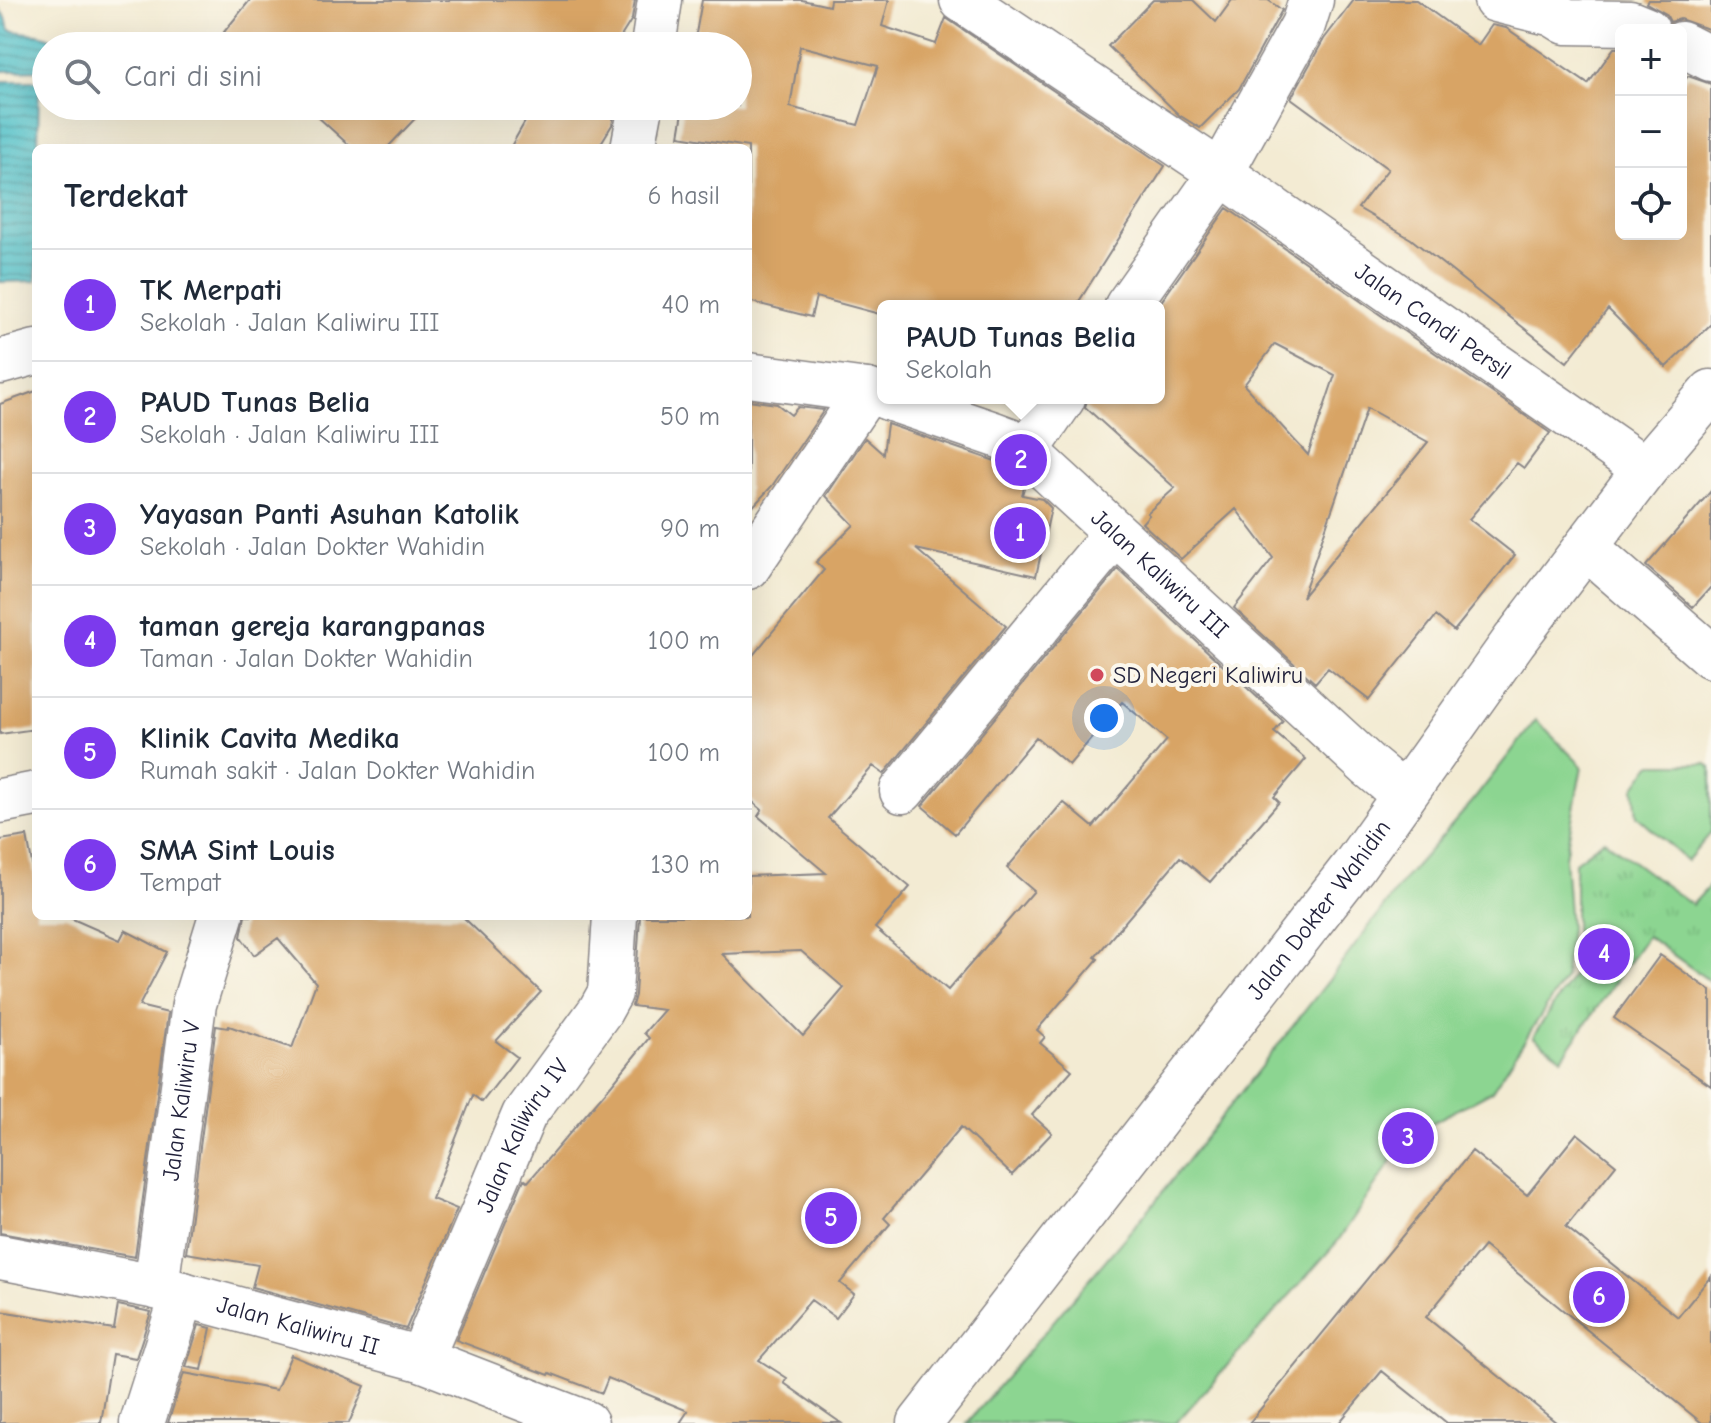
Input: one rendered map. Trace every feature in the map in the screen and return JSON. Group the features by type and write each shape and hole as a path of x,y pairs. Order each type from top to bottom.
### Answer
{"main road":[{"path":"655,32 660,0"},
{"name":"Jalan Candi Persil","path":"962,0 1221,173 1645,469"},
{"path":"1131,300 1221,173 1303,25 1311,0"},
{"path":"1496,0 1553,14 1566,22 1632,24"},
{"path":"1687,47 1711,59"},
{"path":"634,144 638,120"},
{"path":"0,362 32,353"},
{"name":"Jalan Kaliwiru III","path":"752,376 877,395"},
{"name":"Jalan Dokter Wahidin","path":"920,1423 1354,866 1514,641 1645,469 1711,392"},
{"path":"752,562 877,398"},
{"name":"Jalan Kaliwiru III","path":"906,404 1010,440 1026,452 1404,795"},
{"path":"1026,452 1059,404"},
{"path":"902,791 1115,534"},
{"path":"1586,547 1711,656"},
{"path":"0,801 32,795"},
{"name":"Jalan Kaliwiru V","path":"142,1423 169,1290 194,1004 220,920"},
{"name":"Jalan Kaliwiru IV","path":"421,1359 524,1115 610,993 615,920"},
{"name":"Jalan Kaliwiru II","path":"0,1257 169,1290 421,1359 586,1423"}],"green space":[{"path":"1536,720 1582,766 1565,857 1570,928 1565,978 1492,1091 1409,1135 1338,1241 1176,1423 967,1423 1149,1209 1407,876 1472,802"},
{"path":"1651,764 1707,764 1711,768 1711,833 1687,861 1637,816 1634,788"},
{"path":"1604,840 1692,905 1711,884 1711,982 1647,936 1562,1058 1533,1037 1575,972 1575,862"}],"water":[{"path":"0,10 9,30 32,33 32,70 0,71"},
{"path":"0,81 32,81 32,120 38,120 38,144 32,144 32,281 0,282"}],"building":[{"path":"250,0 635,0 632,19 624,32 224,32"},
{"path":"702,0 802,0 829,6 830,0 889,0 882,26 936,44 946,18 1165,166 1080,300 877,300 877,313 816,297 811,317 752,302 752,144 729,144 679,136 682,120 752,120 752,32 696,32","holes":["800,46 878,66 858,125 790,107"]},
{"path":"1153,0 1193,0 1216,22 1232,0 1268,0 1282,10 1239,89 1200,128 1179,115 1108,46"},
{"path":"1354,0 1416,0 1478,45 1492,25 1506,28 1588,84 1615,48 1615,240 1687,240 1687,77 1711,84 1711,324 1666,367 1608,309 1567,362 1411,239 1358,208 1388,169 1291,98 1324,39"},
{"path":"1648,0 1711,0 1711,30 1680,19 1670,22 1666,14 1646,3"},
{"path":"321,120 414,120 391,144 348,144"},
{"path":"526,120 613,120 600,144 512,144"},
{"path":"1227,208 1550,433 1524,468 1517,463 1469,519 1515,555 1454,631 1436,616 1369,700 1328,668 1315,683 1234,608 1273,558 1236,509 1181,559 1142,523 1149,515 1147,513 1175,488 1085,407 1086,404 1165,404 1165,300 1162,300","holes":["1275,344 1335,375 1308,455 1244,385","1367,408 1428,442 1302,597"]},
{"path":"32,392 32,730 0,734 0,404"},
{"path":"752,401 777,404 791,415 798,407 824,410 772,486 752,508"},
{"path":"887,424 998,462 1025,484 1022,495 1042,499 1051,508 1036,576 916,549 1006,626 884,774 873,766 828,818 910,887 875,928 948,990 1034,891 1007,868 1063,802 1093,827 1167,740 1122,702 1069,765 1036,737 955,834 922,806 1118,569 1283,721 1274,732 1306,759 1274,797 1279,802 1210,882 1180,857 1037,1030 1045,1037 1040,1043 1072,1070 1032,1115 1052,1133 1012,1175 961,1127 884,1218 890,1224 840,1283 854,1294 836,1318 811,1300 759,1360 787,1378 784,1383 841,1423 680,1423 688,1411 608,1378 602,1393 456,1340 524,1179 528,1182 612,1084 649,1038 644,1033 664,1010 632,1006 640,920 752,920 752,876 826,873 758,816 762,810 752,801 752,656 824,570 816,562 854,525 826,496 865,438 883,454","holes":["801,951 844,988 803,1036 722,954"]},
{"path":"1711,491 1711,587 1693,607 1646,566"},
{"path":"27,836 32,863 32,920 75,920 120,940 125,930 167,952 139,1006 168,1013 135,1257 0,1233 0,840"},
{"path":"244,920 466,920 541,992 496,1041 517,1057 482,1102 473,1095 432,1199 457,1209 406,1329 252,1287 258,1265 186,1253 216,1026 229,1026 292,1048 316,983 278,938 254,955 241,937"},
{"path":"1660,955 1711,991 1711,1086 1614,1018"},
{"path":"1577,1133 1616,1165 1566,1227 1678,1317 1711,1276 1711,1423 1702,1423 1484,1246 1426,1317 1557,1423 1447,1423 1382,1371 1339,1423 1249,1423 1472,1151 1527,1195"},
{"path":"118,1305 151,1312 136,1358 112,1354 101,1423 0,1423 0,1311 114,1329"},
{"path":"199,1325 211,1328 202,1370 186,1367"},
{"path":"291,1355 365,1386 349,1423 168,1423 184,1373 276,1390"}],"place":[{"name":"PAUD Tunas Belia","path":"1021,460"},
{"name":"TK Merpati","path":"1020,533"},
{"name":"SD Negeri Kaliwiru","path":"1097,675"},
{"name":"taman gereja karangpanas","path":"1604,954"},
{"name":"Yayasan Panti Asuhan Katolik","path":"1408,1138"},
{"name":"Klinik Cavita Medika","path":"831,1218"},
{"name":"SMA Sint Louis","path":"1599,1297"}]}
